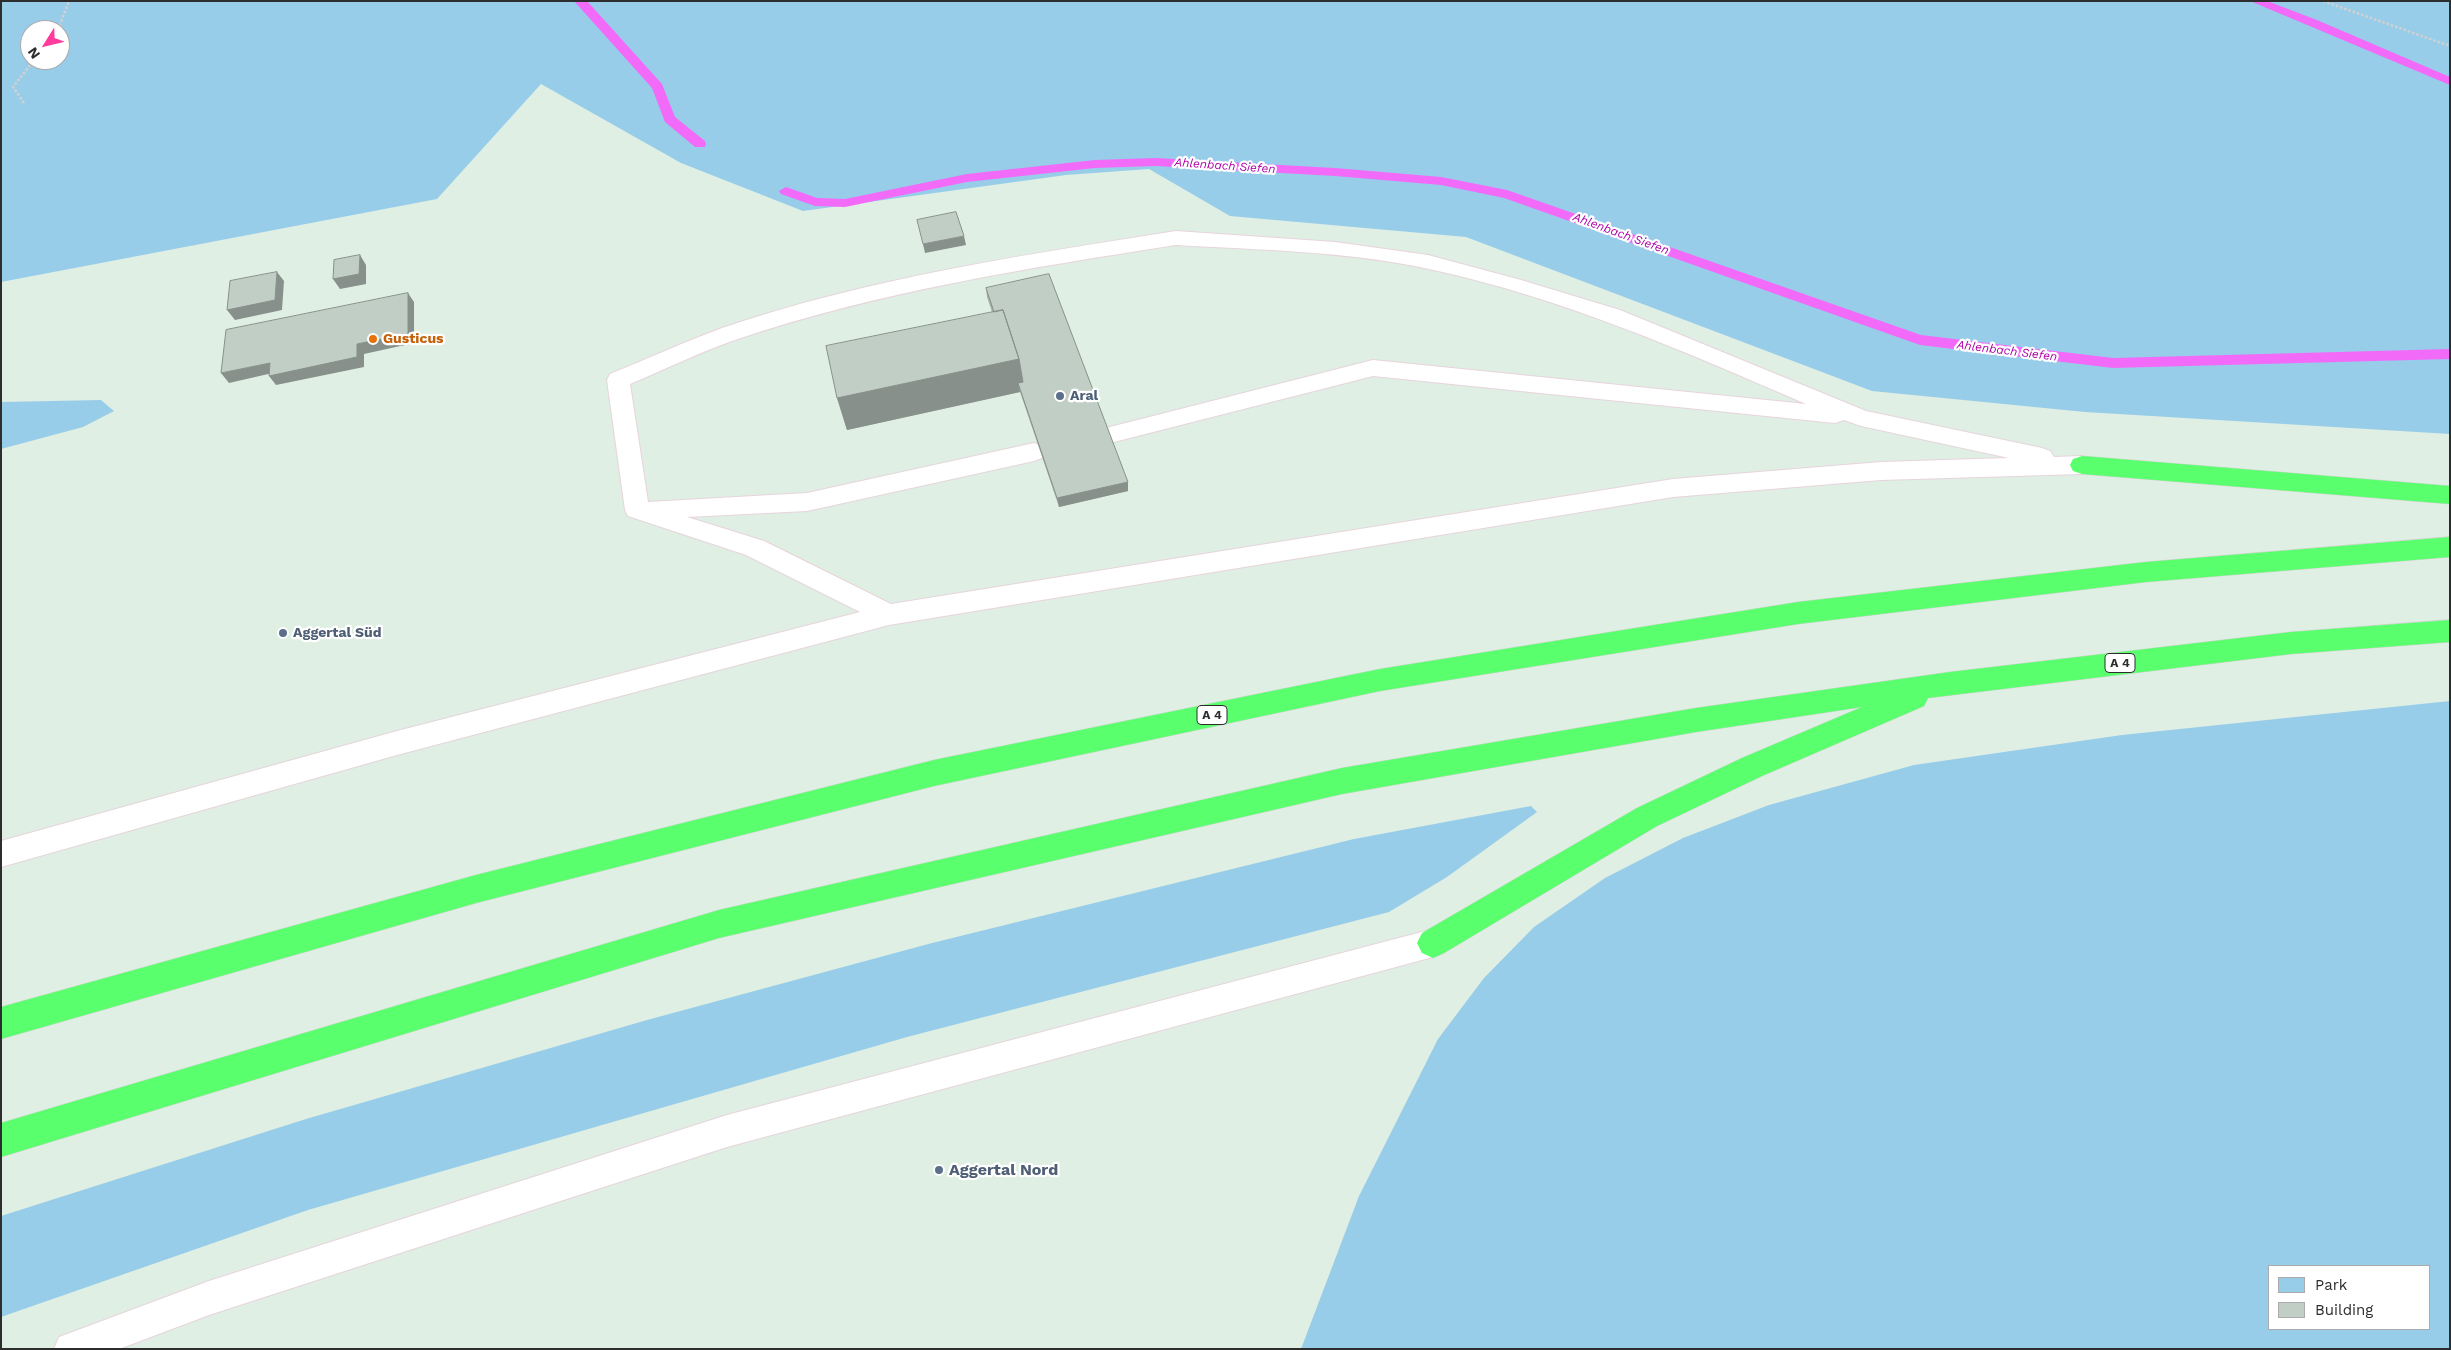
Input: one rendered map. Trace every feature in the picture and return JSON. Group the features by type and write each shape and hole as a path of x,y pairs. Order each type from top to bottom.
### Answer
{"highway":[{"path":"2082,465 2450,495"},
{"name":"A 4","path":"1,1023 476,889 915,777 1380,680 1798,613 2146,572 2450,547"},
{"name":"A 4","path":"1,1140 719,924 1034,850 1342,781 1696,720 1950,683 2290,643 2450,632"},
{"path":"1433,943 1647,817 1752,767 1950,683"}],"lane":[{"path":"637,510 618,380 729,334 824,305 1007,265 1176,238 1335,249 1428,262 1514,284 1612,315 1708,353 1861,418"},
{"path":"1110,435 1373,368 1861,418 2082,465"},
{"path":"637,510 807,502 1034,452"},
{"path":"1,854 397,743 889,615 1672,488 1881,471 2082,465"},
{"path":"637,510 756,548 889,615"},
{"path":"71,1349 209,1298 727,1131 1433,943"}],"path":[{"path":"62,20 69,1"},
{"path":"2322,1 2450,46"},
{"path":"24,103 13,87 26,70"}],"green space":[{"path":"1,1 2450,1 2450,434 2085,412 1872,391 1466,237 1230,216 1149,169 1066,175 803,211 681,163 541,84 437,199 1,282"},
{"path":"101,400 114,411 83,427 1,449 1,402"},
{"path":"2450,701 2450,1349 1301,1349 1359,1196 1438,1039 1484,978 1534,927 1605,878 1683,838 1769,805 1914,765 2122,735"},
{"path":"1531,806 1537,812 1447,877 1389,912 907,1037 308,1210 1,1317 1,1216 306,1119 647,1020 932,943 1354,839"}],"building":[{"path":"956,212 964,236 923,244 917,220"},
{"path":"360,255 359,274 333,279 334,260"},
{"path":"277,272 275,300 227,310 230,281"},
{"path":"1049,274 1128,482 1057,498 1018,383 1023,382 1019,359 1003,310 994,312 986,288"},
{"path":"408,293 408,334 357,344 357,357 269,376 270,363 221,373 226,330"},
{"path":"1003,310 1019,359 837,398 826,346"}],"waterway":[{"name":"Ahlenbach Siefen","path":"580,1 658,87 669,119 700,144"},
{"path":"2256,1 2362,42 2450,81"},
{"name":"Ahlenbach Siefen","path":"786,191 815,202 845,203 967,178 1095,164 1156,162 1335,172 1441,181 1507,194 1920,340 2113,363 2450,354"}],"place":[{"name":"Gusticus","path":"373,339"},
{"name":"Aral","path":"1060,396"},
{"name":"Aggertal Süd","path":"283,633"},
{"name":"Aggertal Nord","path":"939,1170"}]}
